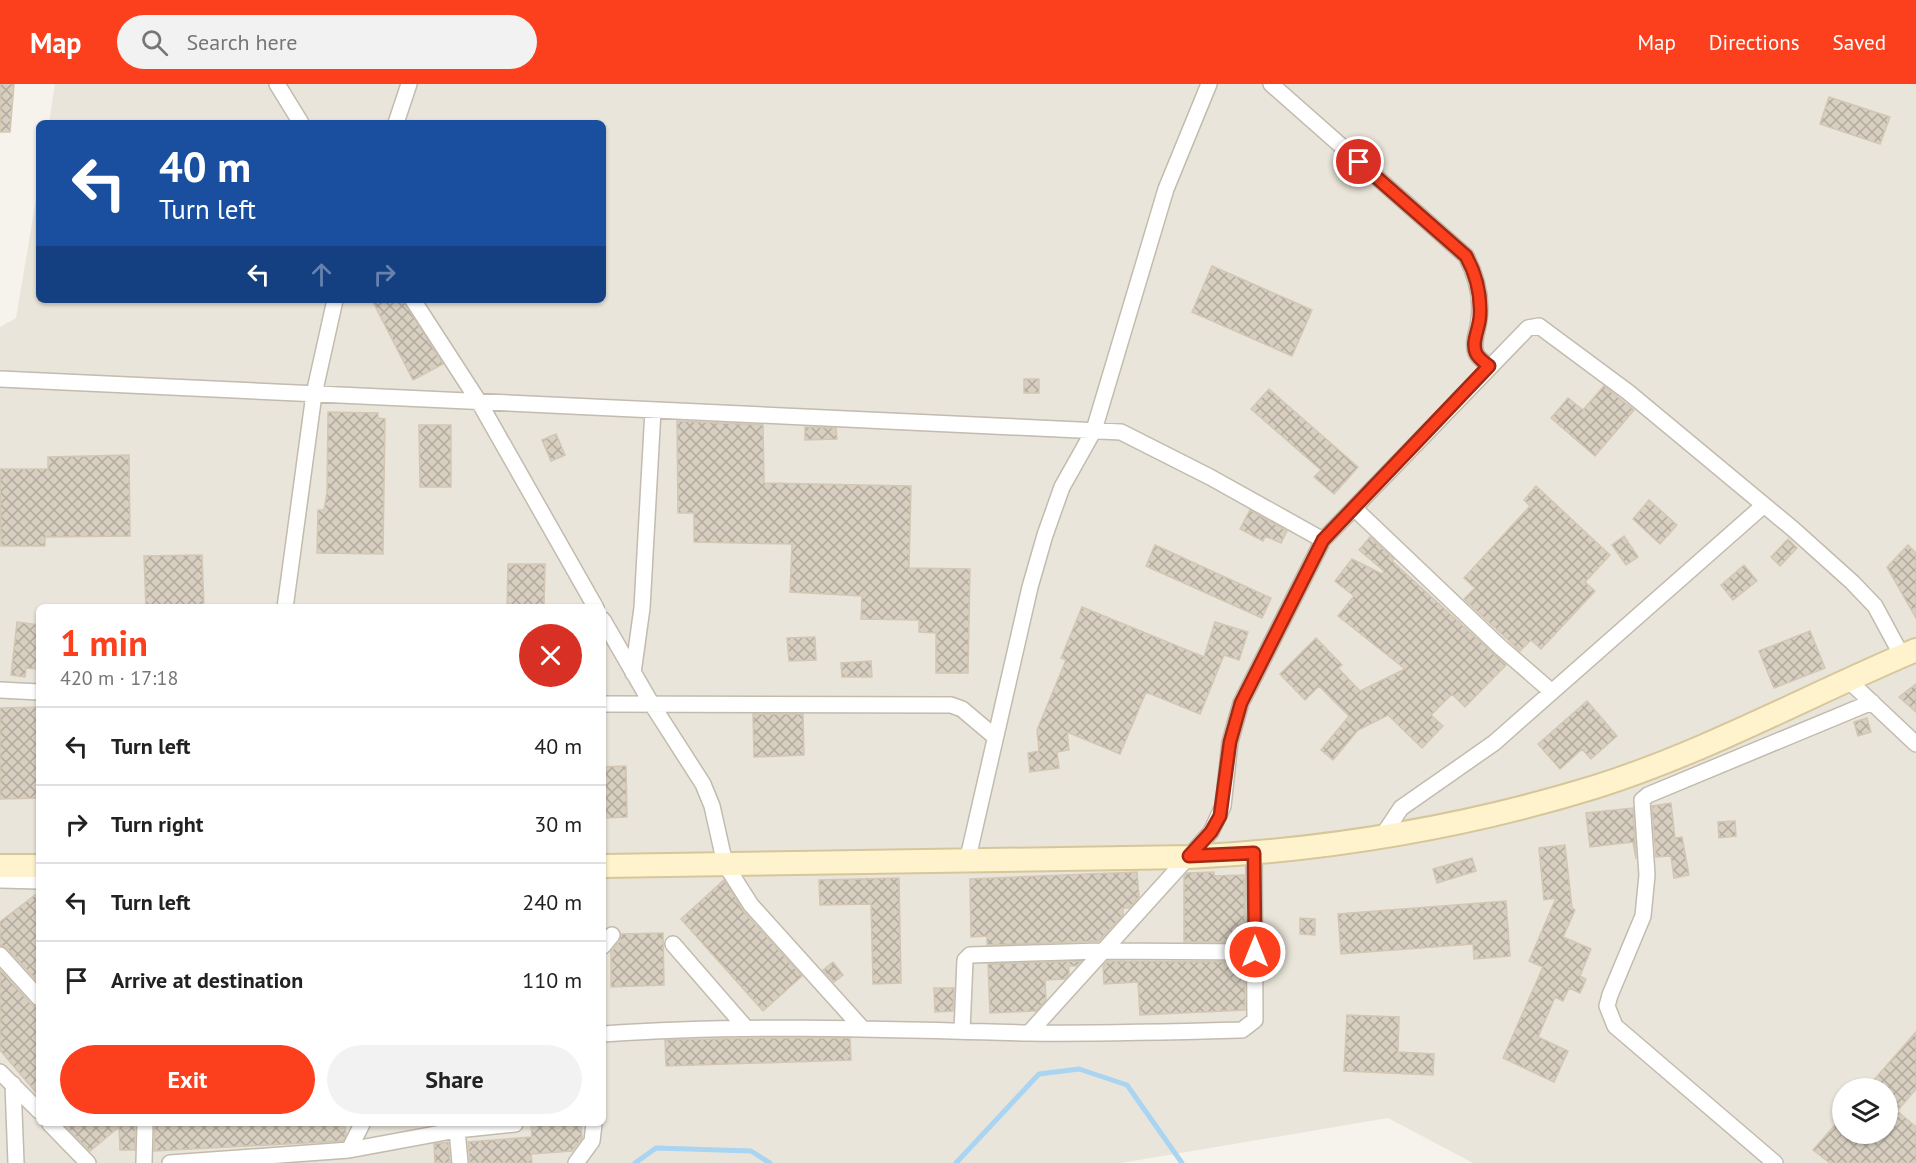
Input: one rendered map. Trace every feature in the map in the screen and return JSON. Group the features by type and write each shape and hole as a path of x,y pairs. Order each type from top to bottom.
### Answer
{"main road":[{"path":"606,866 967,862 1189,856 1254,853 1381,838 1473,821 1596,787 1731,735 1847,679 1909,653"},
{"path":"0,866 36,866"}],"street":[{"path":"277,84 299,120"},
{"path":"397,120 410,84"},
{"path":"967,862 994,736 1045,535 1062,487 1094,430 1166,189 1209,84"},
{"path":"1271,84 1466,256 1473,269 1479,291 1480,316 1474,342 1476,354 1489,366"},
{"path":"286,604 314,394 334,303"},
{"path":"415,303 479,402 594,604"},
{"path":"1029,1033 1211,832 1220,816 1230,742 1241,703 1323,540 1522,332 1539,326 1628,392 1764,505 1875,606 1890,630 1909,653"},
{"path":"0,379 1120,432 1210,477 1323,540"},
{"path":"633,673 642,608 653,410"},
{"path":"1381,838 1401,808 1494,743 1764,505"},
{"path":"1354,508 1499,646 1552,692"},
{"path":"606,625 651,703 703,784 712,806 725,864 751,905 861,1027"},
{"path":"1847,679 1916,744"},
{"path":"0,690 36,692"},
{"path":"1775,1163 1615,1026 1609,1014 1610,995 1643,916 1647,875 1642,800 1648,795 1872,702"},
{"path":"606,704 951,705 962,709 994,736"},
{"path":"606,1034 680,1028 861,1027 1029,1033 1242,1030 1255,1020 1254,853"},
{"path":"0,880 36,881"},
{"path":"673,944 746,1028"},
{"path":"962,1030 965,960 970,955 1101,951 1255,952"},
{"path":"0,955 36,995"},
{"path":"0,1072 36,1108"},
{"path":"13,1084 16,1163"},
{"path":"52,1126 87,1163"},
{"path":"144,1163 145,1126"},
{"path":"349,1150 361,1126"},
{"path":"170,1163 349,1150 457,1130 496,1126"},
{"path":"576,1163 592,1141 594,1126"},
{"path":"457,1130 460,1163"}],"shaded area":[{"path":"55,84 1916,84 1916,1163 1473,1163 1388,1118 1121,1163 0,1163 0,327 16,318 36,200 36,303 606,303 606,120 49,120"}],"building":[{"path":"0,84 14,84 10,132 0,132"},
{"path":"1829,97 1890,117 1880,144 1820,124"},
{"path":"1212,266 1312,310 1292,356 1192,312"},
{"path":"374,303 405,303 443,364 413,380"},
{"path":"1024,379 1039,379 1039,393 1024,393"},
{"path":"1604,386 1634,410 1595,456 1551,418 1568,398 1583,410"},
{"path":"1269,389 1358,467 1334,494 1314,477 1321,470 1251,409"},
{"path":"328,412 378,413 378,418 385,419 383,554 317,553 318,510 324,510 327,493"},
{"path":"677,421 763,425 764,483 911,486 909,568 970,569 968,673 936,673 936,633 919,632 919,620 861,619 862,596 790,592 792,544 694,542 694,513 678,513"},
{"path":"419,425 451,425 451,487 420,487"},
{"path":"805,427 836,428 837,439 805,440"},
{"path":"556,434 565,455 551,461 542,440"},
{"path":"129,455 130,536 45,537 45,546 1,546 0,469 48,469 48,457"},
{"path":"1536,486 1610,555 1585,582 1595,591 1541,649 1531,640 1520,651 1464,599 1475,588 1464,578 1530,506 1524,500"},
{"path":"1649,500 1677,525 1660,544 1633,519"},
{"path":"1250,510 1287,531 1281,543 1265,536 1263,541 1240,529"},
{"path":"1624,536 1638,557 1626,565 1612,545"},
{"path":"1370,537 1394,559 1392,561 1506,665 1465,707 1452,694 1431,715 1443,726 1422,748 1388,715 1358,730 1333,760 1321,750 1349,716 1319,686 1305,700 1280,674 1316,638 1342,665 1338,668 1360,691 1405,669 1338,616 1354,596 1335,581 1352,559 1382,574 1384,571 1359,550"},
{"path":"1788,539 1797,548 1780,566 1771,557"},
{"path":"1155,545 1271,598 1262,618 1146,566"},
{"path":"1908,545 1916,553 1916,618 1887,567"},
{"path":"202,555 204,604 146,604 144,556"},
{"path":"508,564 545,564 544,604 507,604"},
{"path":"1744,565 1757,581 1733,600 1721,585"},
{"path":"1082,607 1204,657 1215,622 1248,632 1239,660 1224,655 1200,714 1146,692 1120,754 1067,732 1069,750 1057,752 1059,768 1030,772 1028,753 1039,751 1037,730 1066,660 1061,658"},
{"path":"17,622 36,625 36,669 26,668 25,677 11,675"},
{"path":"1810,631 1825,668 1774,688 1759,651"},
{"path":"815,637 816,660 789,661 787,638"},
{"path":"871,661 872,677 842,677 841,663"},
{"path":"1916,684 1916,712 1899,697"},
{"path":"1587,701 1617,736 1591,759 1582,749 1560,769 1538,744"},
{"path":"36,707 36,798 0,799 0,708"},
{"path":"753,714 803,714 804,755 754,757"},
{"path":"1867,718 1871,732 1858,736 1854,722"},
{"path":"626,766 627,817 606,818 606,767"},
{"path":"1671,803 1675,838 1682,837 1689,875 1674,878 1671,856 1656,857 1652,806"},
{"path":"1633,808 1636,859 1633,842 1590,847 1586,813"},
{"path":"1735,821 1736,836 1719,838 1718,822"},
{"path":"1565,845 1572,908 1575,910 1563,937 1591,949 1580,976 1586,979 1580,993 1569,988 1563,1001 1555,997 1538,1037 1568,1051 1554,1082 1503,1058 1543,967 1529,961 1556,898 1544,900 1539,848"},
{"path":"1472,858 1476,871 1437,883 1433,869"},
{"path":"1137,872 1139,897 1129,908 1123,908 1123,915 1099,941 987,945 987,936 971,937 970,879"},
{"path":"1214,872 1214,876 1244,875 1245,942 1184,942 1184,877 1187,873"},
{"path":"899,878 901,983 873,984 871,904 820,905 819,880"},
{"path":"724,880 744,912 802,976 763,1011 681,919"},
{"path":"36,894 36,980 7,948 0,945 0,922"},
{"path":"1506,901 1510,956 1474,959 1473,944 1341,954 1338,914"},
{"path":"1300,918 1315,919 1315,935 1300,934"},
{"path":"663,933 664,985 611,987 611,952 620,941 621,934"},
{"path":"1081,961 1076,966 1069,966 1069,974 1065,979 1045,980 1046,1000 1036,1011 990,1013 988,964"},
{"path":"1108,961 1245,962 1245,1010 1140,1015 1138,982 1104,984 1103,966"},
{"path":"833,962 843,975 834,982 823,970"},
{"path":"0,970 36,1007 36,1092 0,1050"},
{"path":"934,988 954,988 953,1011 935,1012"},
{"path":"1347,1015 1399,1017 1398,1052 1434,1054 1433,1075 1344,1071"},
{"path":"1916,1032 1916,1089 1898,1110 1898,1078 1876,1078"},
{"path":"850,1038 851,1060 666,1066 665,1040"},
{"path":"1898,1112 1916,1127 1916,1163 1830,1163 1813,1150 1832,1128 1832,1144 1898,1144"},
{"path":"65,1126 135,1126 135,1150 120,1150 119,1127 90,1151"},
{"path":"155,1126 345,1126 346,1135 343,1141 154,1151"},
{"path":"531,1126 581,1126 582,1138 572,1151 531,1154 532,1163 470,1163 468,1142 532,1137"},
{"path":"448,1142 450,1163 435,1163 434,1144"}],"waterway":[{"path":"956,1163 1039,1074 1079,1069 1127,1085 1182,1163"},
{"path":"635,1163 656,1148 751,1151 770,1163"}],"route":[{"path":"1255,952 1254,853 1189,856 1211,832 1220,816 1230,742 1241,703 1323,540 1489,366 1476,354 1474,342 1479,327 1479,291 1473,269 1466,256 1359,162"}]}
